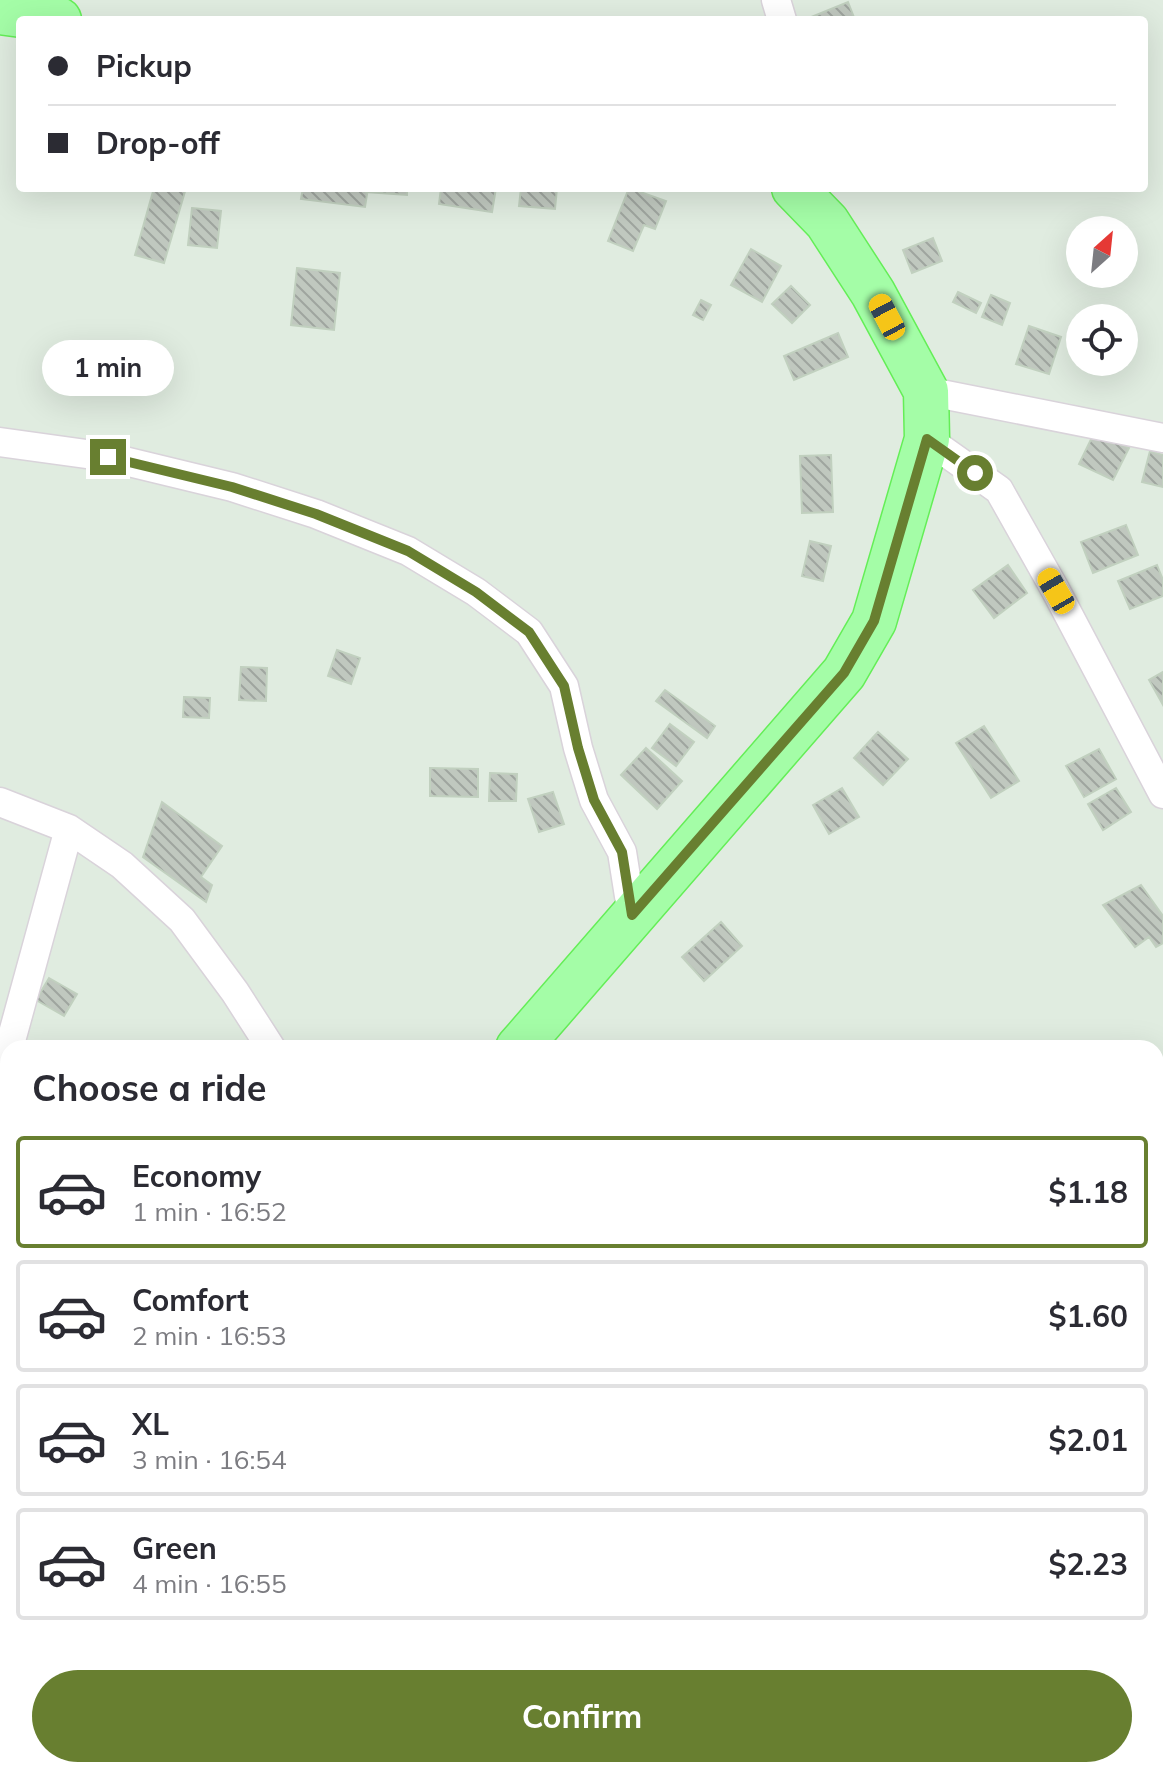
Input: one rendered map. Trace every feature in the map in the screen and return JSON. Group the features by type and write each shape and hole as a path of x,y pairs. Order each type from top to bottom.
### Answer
{"main road":[{"path":"0,12 30,16"},
{"path":"525,1040 844,673 874,621 927,439 926,391 873,293 827,222 798,192"}],"street":[{"path":"926,391 1163,438"},
{"path":"927,439 999,490 1163,794"},
{"path":"0,442 108,457 232,487 316,514 408,551 476,592 529,632 564,686 594,800 622,852 632,915"},
{"path":"0,802 69,829 122,865 182,920 266,1040"},
{"path":"10,1040 69,829"}],"building":[{"path":"848,2 853,16 814,16"},
{"path":"153,192 185,192 164,263 135,255"},
{"path":"302,192 367,192 365,207 301,199"},
{"path":"366,192 407,192 407,195"},
{"path":"440,192 495,192 492,212 439,204"},
{"path":"521,192 557,192 555,209 519,206"},
{"path":"627,192 640,192 666,201 655,229 644,225 633,251 608,241"},
{"path":"192,208 221,211 217,248 188,245"},
{"path":"933,238 942,261 912,273 903,250"},
{"path":"751,249 781,266 762,302 731,285"},
{"path":"297,268 340,273 334,330 291,325"},
{"path":"791,286 810,305 792,323 772,304"},
{"path":"958,292 981,303 976,313 953,302"},
{"path":"991,295 1010,303 1002,325 982,317"},
{"path":"701,300 711,305 703,320 693,315"},
{"path":"1029,326 1061,337 1049,374 1016,364"},
{"path":"838,333 848,357 794,380 784,356"},
{"path":"1095,431 1129,448 1113,480 1079,464"},
{"path":"1150,451 1163,455 1163,487 1142,482"},
{"path":"831,455 833,512 802,513 800,456"},
{"path":"1126,525 1138,555 1093,573 1081,542"},
{"path":"810,541 831,546 823,581 802,576"},
{"path":"1008,565 1027,593 994,618 973,590"},
{"path":"1157,565 1163,580 1163,596 1130,609 1118,581"},
{"path":"337,650 360,658 351,684 328,676"},
{"path":"241,667 267,668 266,701 239,700"},
{"path":"1163,672 1163,705 1149,680"},
{"path":"665,690 715,726 707,738 656,701"},
{"path":"184,697 210,698 209,718 183,717"},
{"path":"670,724 694,742 676,766 652,748"},
{"path":"984,726 1019,781 991,798 956,743"},
{"path":"878,732 908,759 883,785 854,758"},
{"path":"646,748 682,781 657,809 621,775"},
{"path":"1099,749 1116,779 1084,797 1066,766"},
{"path":"430,768 478,769 478,797 430,796"},
{"path":"490,773 517,774 516,801 489,801"},
{"path":"842,788 859,817 829,834 813,805"},
{"path":"1116,788 1131,812 1103,830 1088,804"},
{"path":"553,792 564,824 539,832 528,799"},
{"path":"162,802 222,846 201,877 212,885 206,902 143,857"},
{"path":"1141,885 1163,916 1163,943 1156,947 1149,937 1135,947 1103,905"},
{"path":"721,922 742,946 704,981 682,957"},
{"path":"49,978 77,994 64,1016 36,1000"}],"route":[{"path":"108,457 232,487 316,514 408,551 476,592 529,632 564,686 594,800 622,852 632,915 844,673 874,621 927,439 975,473"}]}
